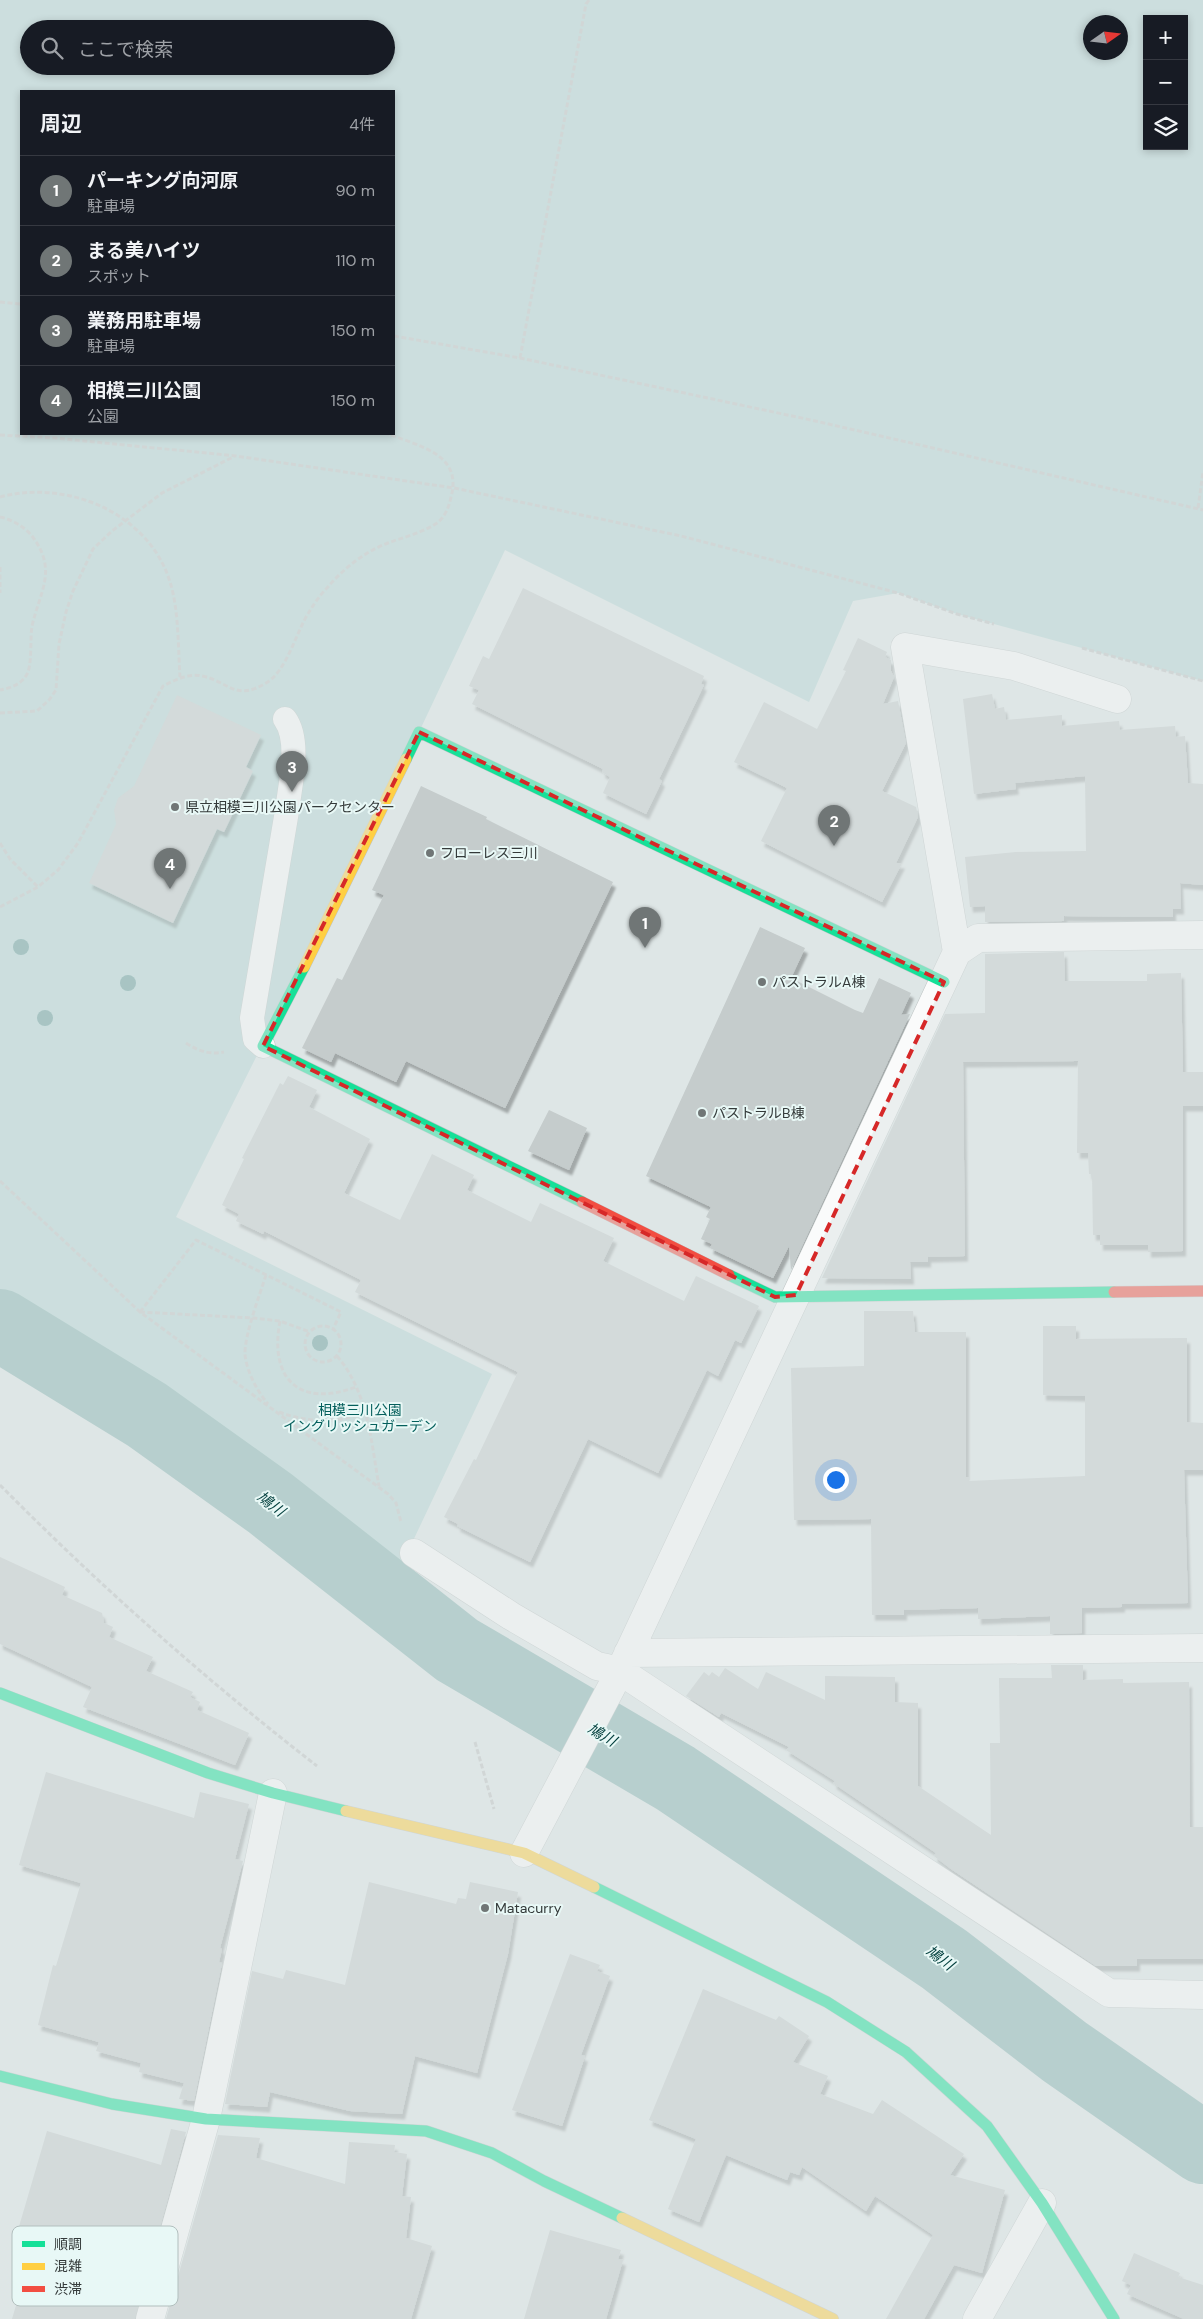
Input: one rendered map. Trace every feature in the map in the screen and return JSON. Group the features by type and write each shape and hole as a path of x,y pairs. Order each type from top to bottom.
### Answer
{"street":[{"path":"957,952 905,647 1014,666 1117,699"},
{"path":"944,982 419,732 338,901 259,1043 775,1297 796,1295 1203,1291"},
{"path":"524,1853 620,1670 957,952 978,938 1203,935"},
{"path":"414,1553 511,1616 597,1666 620,1670 1203,1648"},
{"path":"620,1670 1109,1993 1203,1995"},
{"path":"0,1693 200,1770 273,1793 524,1853 827,2002 906,2052 988,2126 1042,2203 1114,2319"},
{"path":"176,2226 206,2119 273,1793"},
{"path":"0,2076 112,2104 206,2119 426,2131 492,2153 544,2181 833,2319"},
{"path":"977,2319 1042,2203"},
{"path":"150,2319 154,2306"}],"lane":[{"path":"259,1043 252,1018 287,811 294,743 290,726 285,719"}],"path":[{"path":"520,358 586,4 589,0"},
{"path":"0,302 20,304"},
{"path":"395,336 520,358 811,420 1203,510"},
{"path":"0,435 55,438 236,456 454,488 681,536 898,593 956,614 994,624"},
{"path":"0,907 38,887 58,870 78,844 163,686 180,677 202,676 232,690 248,690 267,683 280,670 309,612 347,566 366,554 438,522 448,509 454,488 453,475 447,462 429,450 391,435"},
{"path":"0,713 37,711 49,700 56,690 58,644 73,591 93,549 126,520 162,493 236,456"},
{"path":"1198,508 1203,472"},
{"path":"0,498 14,494 44,492 78,497 110,510 126,520 141,534 159,557 170,582 180,677"},
{"path":"0,517 27,530 43,550 47,569 44,588 32,627 28,671 22,681 10,688 0,690"},
{"path":"0,567 0,593"},
{"path":"1079,647 1203,681"},
{"path":"0,843 10,859 38,887"},
{"path":"186,1043 195,1050 215,1054 259,1043"},
{"path":"0,1181 140,1312 379,1487 396,1503 401,1516 401,1533 414,1553"},
{"path":"140,1312 196,1240 341,1312 333,1329"},
{"path":"266,1275 247,1338 245,1354 259,1394 273,1410 305,1419 327,1422 366,1413"},
{"path":"140,1312 280,1321 310,1332"},
{"path":"280,1321 276,1343 278,1359 284,1373 294,1384 305,1392 324,1395 356,1387"},
{"path":"320,1326 333,1329 341,1342 336,1356 322,1362 310,1358 305,1348 305,1342 310,1332 320,1326"},
{"path":"336,1356 350,1374 362,1398 379,1487"},
{"path":"0,1485 40,1526 154,1630 273,1732 325,1772"},
{"path":"475,1742 490,1796"}],"highlighted area":[{"path":"419,732 944,982 796,1295 775,1297 263,1046"}],"green space":[{"name":"相模三川公園 イングリッシュガーデン","path":"0,0 1203,0 1203,681 957,614 898,593 853,601 809,702 505,550 419,732 176,1217 492,1374 402,1564 96,1356 0,1294"}],"building":[{"path":"523,588 704,676 701,684 704,685 659,779 662,781 646,814 603,793 610,777 602,772 603,769 472,704 479,690 469,686 483,656 489,659"},
{"path":"858,638 887,652 885,657 891,660 891,671 894,677 883,704 898,701 906,743 882,791 916,807 918,817 896,863 902,863 882,902 761,841 787,788 734,762 764,702 817,729 846,671 843,670"},
{"path":"992,694 995,709 1004,707 1006,720 1062,715 1062,726 1119,721 1120,730 1175,726 1176,737 1185,736 1188,783 1203,784 1203,885 1180,883 1181,909 1173,909 1173,917 1064,916 1064,921 985,922 985,906 970,907 965,857 1016,852 1086,851 1085,776 1015,783 1016,789 974,794 963,699"},
{"name":"県立相模三川公園パークセンター","path":"177,695 261,735 246,767 253,771 224,832 217,829 173,923 89,883 116,824 114,810 118,798 134,786"},
{"path":"421,786 487,817 486,819 613,882 505,1108 406,1061 396,1082 335,1053 331,1062 302,1048 337,978 342,980 384,895 372,890"},
{"path":"760,927 805,948 791,978 855,1010 863,1013 879,978 911,993 901,1015 910,1014 791,1270 789,1246 773,1278 710,1248 712,1244 701,1239 710,1219 706,1217 711,1207 646,1176"},
{"path":"1064,952 1065,981 1147,981 1147,974 1181,973 1183,1072 1203,1072 1203,1106 1183,1106 1183,1251 1148,1252 1148,1245 1100,1245 1100,1235 1093,1235 1092,1174 1089,1174 1088,1153 1077,1153 1078,1061 963,1062 965,1256 928,1257 928,1262 910,1262 911,1279 822,1278 945,1014 985,1013 985,954"},
{"path":"288,1076 317,1090 309,1107 370,1139 344,1193 400,1220 432,1154 474,1175 467,1190 531,1222 540,1203 614,1238 603,1261 684,1301 696,1276 759,1306 741,1343 735,1340 718,1376 707,1370 658,1473 588,1439 530,1562 457,1526 458,1524 444,1517 474,1459 476,1460 518,1372 355,1292 361,1280 264,1231 263,1234 236,1221 239,1214 222,1205 244,1159 242,1158 280,1083 283,1085"},
{"path":"549,1110 587,1128 569,1170 528,1151"},
{"path":"864,1311 913,1311 915,1332 966,1332 966,1477 969,1477 969,1481 1085,1476 1085,1396 1043,1395 1043,1326 1076,1326 1076,1339 1187,1338 1187,1422 1203,1423 1203,1470 1184,1470 1188,1603 1122,1604 1122,1607 1082,1608 1082,1633 1050,1634 1050,1616 978,1619 978,1608 904,1610 904,1615 872,1615 871,1519 794,1520 791,1368 864,1366"},
{"path":"0,1557 65,1587 62,1595 102,1613 104,1623 113,1627 109,1637 153,1657 146,1671 193,1692 190,1697 200,1702 197,1710 249,1733 235,1765 83,1707 92,1687 0,1644"},
{"path":"1051,1665 1083,1665 1083,1680 1123,1679 1123,1683 1189,1682 1190,1827 1203,1827 1203,1959 1137,1959 1137,1966 1096,1966 951,1869 934,1856 936,1853 833,1783 835,1781 786,1750 789,1747 721,1713 719,1717 686,1696 704,1672 709,1676 712,1672 719,1677 725,1668 758,1689 766,1672 825,1700 825,1676 895,1677 895,1702 918,1703 918,1786 991,1835 990,1743 1000,1743 999,1678 1052,1678"},
{"path":"46,1772 194,1818 200,1792 249,1804 235,1859 243,1861 220,1948 222,1949 219,1962 222,1963 194,2101 179,2099 184,2083 139,2072 141,2063 96,2051 99,2042 38,2025 53,1965 56,1966 81,1883 19,1865"},
{"path":"369,1882 456,1904 458,1898 466,1899 470,1882 518,1892 508,1954 477,2073 415,2056 402,2114 350,2111 270,2092 267,2107 225,2104 252,1971 283,1979 286,1970 345,1985"},
{"path":"570,1954 600,1965 597,1971 610,1976 581,2055 585,2056 562,2126 512,2110"},
{"path":"703,1989 776,2020 779,2016 809,2036 793,2062 828,2076 820,2094 873,2114 882,2100 964,2154 950,2175 1005,2190 982,2273 954,2265 924,2319 886,2319 933,2235 875,2196 866,2211 802,2167 799,2175 790,2172 787,2180 726,2155 699,2222 668,2209 696,2139 649,2120"},
{"path":"171,2129 186,2132 160,2226 19,2226 47,2131 161,2165"},
{"path":"218,2135 260,2138 256,2158 345,2184 349,2142 395,2145 394,2152 407,2154 402,2196 411,2197 406,2238 432,2246 411,2319 166,2319 170,2306 178,2306 178,2277"},
{"path":"550,2230 621,2250 618,2259 623,2260 606,2319 524,2319"},
{"path":"1134,2253 1180,2273 1178,2277 1203,2285 1203,2319 1184,2319 1127,2294 1131,2285 1122,2281"},
{"path":"16,2306 139,2306 135,2319 12,2319"}],"waterway":[{"name":"鳩川","path":"0,1325 147,1415 270,1503 457,1650 675,1778 944,1959 1065,2052 1203,2148"}],"traffic: fast":[{"path":"406,759 419,732 944,982"},
{"path":"304,967 263,1046 582,1202"},
{"path":"729,1275 775,1297 1114,1292"},
{"path":"0,1693 208,1773 273,1793 346,1811"},
{"path":"594,1887 827,2002 906,2052 987,2126 1042,2203 1114,2319"},
{"path":"0,2076 112,2104 206,2119 426,2131 492,2153 544,2181 622,2218"}],"traffic: slow":[{"path":"304,967 406,759"},
{"path":"346,1811 524,1853 594,1887"},
{"path":"622,2218 833,2319"}],"traffic: jam":[{"path":"582,1202 729,1275"},
{"path":"1114,1292 1203,1291"}],"place":[{"name":"業務用駐車場","path":"292,792"},
{"name":"県立相模三川公園パークセンター","path":"175,807"},
{"name":"まる美ハイツ","path":"834,846"},
{"name":"フローレス三川","path":"430,853"},
{"name":"相模三川公園","path":"170,889"},
{"name":"パーキング向河原","path":"645,948"},
{"name":"パストラルA棟","path":"762,982"},
{"name":"パストラルB棟","path":"702,1113"},
{"name":"Matacurry","path":"485,1908"}]}
